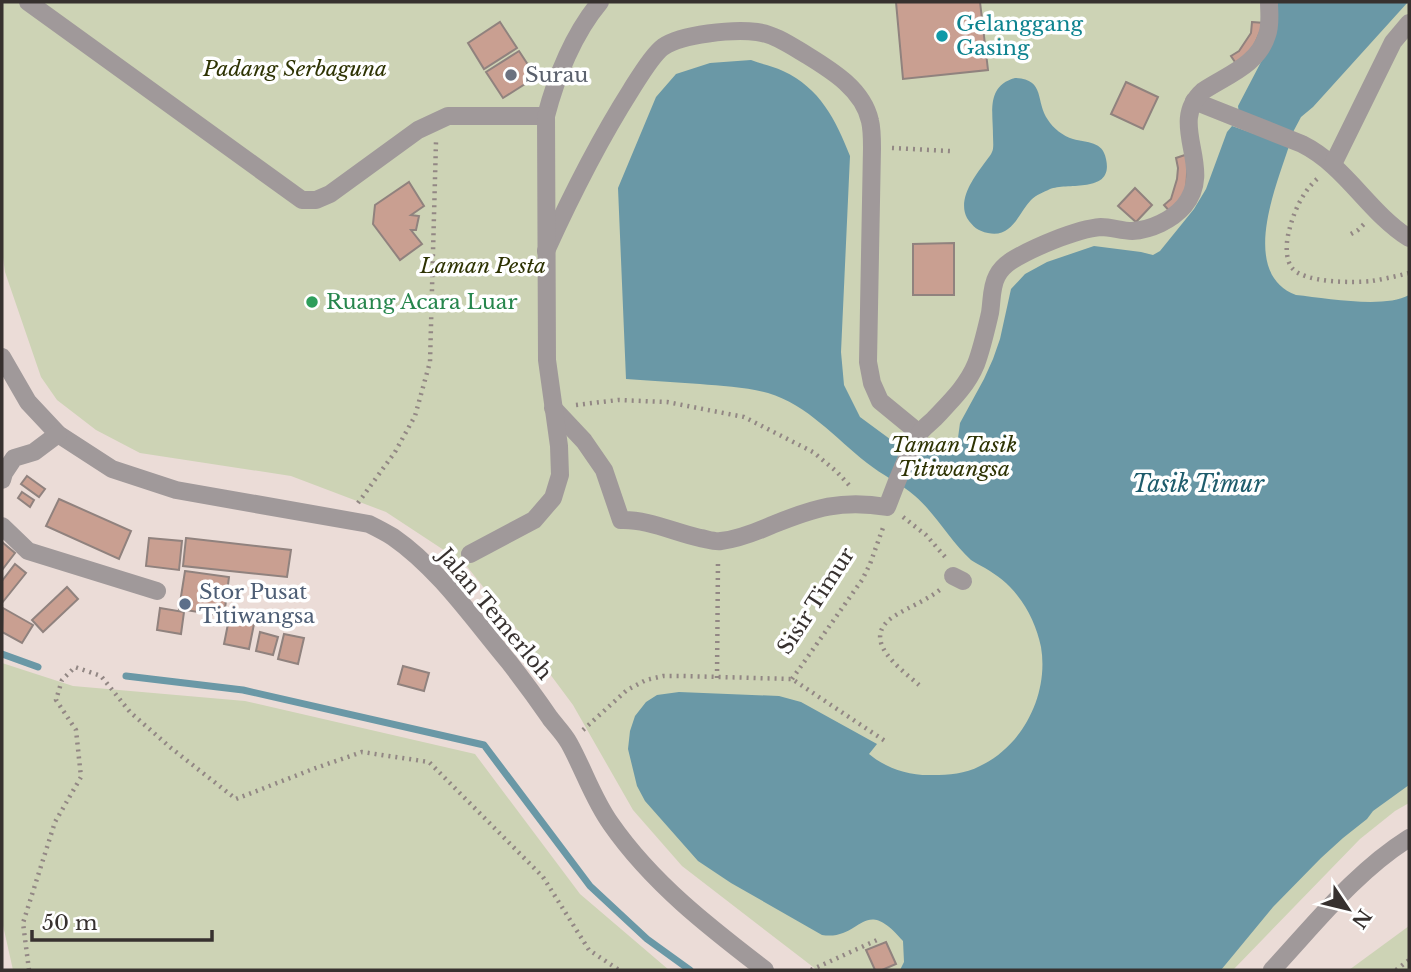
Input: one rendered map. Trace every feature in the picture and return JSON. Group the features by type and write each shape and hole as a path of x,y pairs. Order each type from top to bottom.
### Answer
{"street":[{"path":"29,2 302,200 316,200 330,194 418,130 447,116 546,116"},
{"path":"470,554 534,520 552,498 560,475 559,446 547,360 546,116 574,41 600,2"},
{"path":"553,408 584,441 604,470 621,520 718,542 745,536 813,510 847,503 887,507 919,433 969,379 983,338 995,278 1001,269 1041,246 1070,235 1100,228 1143,230 1173,217 1184,205 1191,195 1196,175 1188,121 1194,101 1203,91 1249,63 1256,54 1267,35 1269,2"},
{"path":"1333,164 1393,42 1409,23"},
{"path":"546,251 574,188 616,113 642,72 662,48 690,36 729,31 758,32 785,42 847,83 863,100 870,121 873,148 868,362 872,383 880,401 919,433"},
{"path":"1194,101 1316,151 1333,164 1376,210 1409,238"},
{"name":"Jalan Temerloh","path":"2,357 28,402 58,434 112,469 176,490 373,516 443,583 531,690 568,742 590,791 611,824 660,883 712,930 765,970"},
{"path":"2,480 15,458 34,452 58,434"},
{"path":"2,526 28,551 157,591"},
{"path":"1272,970 1359,877 1392,848 1409,838"}],"path":[{"path":"354,510 395,452 415,415 429,362 437,120"},
{"path":"873,148 950,151"},
{"path":"1333,164 1310,186 1294,212 1287,236 1288,260 1292,268 1309,278 1333,280 1371,281 1409,273"},
{"path":"553,408 618,400 667,402 744,417 813,452 837,472 866,503"},
{"path":"887,507 912,523 936,545 950,562 958,579 887,622 879,635 880,643 892,661 919,685"},
{"name":"Sisir Timur","path":"792,679 862,580 884,528 887,507"},
{"path":"717,678 718,542"},
{"path":"29,970 23,923 55,822 81,777 76,730 56,700 62,680 75,667 101,676 130,712 236,799 362,752 429,762 543,877 589,950 619,970"},
{"name":"Sisir Timur","path":"568,742 627,690 646,680 663,677 792,679 885,741"},
{"path":"811,970 877,940"},
{"path":"1396,970 1408,960"},
{"path":"1405,970 1408,960"}],"green space":[{"name":"Taman Tasik Titiwangsa","path":"2,2 1409,2 1409,803 1360,839 1233,970 817,970 682,866 633,810 573,705 465,564 386,512 291,476 140,453 96,430 57,400 41,377 5,272 2,250"},
{"path":"2,663 73,686 245,701 475,754 580,894 669,970 13,970 2,921"},
{"path":"1409,926 1409,970 1349,970"}],"water":[{"path":"1277,2 1408,2 1301,117 1292,134 1239,114 1238,106 1273,39"},
{"name":"Tasik Timur","path":"751,60 783,71 807,86 825,106 850,156 841,352 844,385 860,417 898,445 925,453 939,452 952,446 958,438 960,423 993,359 1011,289 1025,274 1047,262 1094,246 1153,255 1160,251 1194,209 1206,189 1227,132 1232,126 1289,146 1270,205 1266,228 1265,249 1269,268 1279,284 1296,295 1354,301 1385,301 1409,295 1409,785 1373,811 1321,858 1273,907 1221,970 900,970 904,962 903,941 889,927 879,921 870,920 846,932 822,935 698,861 645,801 637,786 628,749 630,731 635,716 646,702 657,695 679,692 779,696 801,702 877,744 869,754 883,764 907,773 939,775 974,769 1009,746 1030,717 1041,683 1041,647 1035,626 1007,583 971,560 915,496 867,463 796,405 751,389 626,379 618,188 656,97 676,74 710,63"},
{"path":"1015,78 1025,79 1036,87 1044,113 1059,131 1069,138 1094,144 1102,149 1107,170 1097,182 1058,187 1040,194 1031,200 1009,228 996,234 988,233 979,230 969,221 964,211 964,203 973,181 993,150 992,109 995,94 999,87"}],"building":[{"name":"Gelanggang Gasing","path":"896,2 980,2 988,70 903,79"},
{"name":"Surau","path":"500,22 517,48 484,69 468,43"},
{"path":"1252,22 1264,23 1248,60 1237,65 1231,56 1239,51 1251,33"},
{"name":"Surau","path":"519,51 536,77 503,98 486,72"},
{"path":"1126,82 1158,97 1143,129 1111,114"},
{"path":"1188,154 1186,194 1171,213 1164,205 1171,199 1177,179 1176,158"},
{"path":"409,182 424,206 411,215 419,216 416,230 411,230 422,244 400,260 373,224 375,205"},
{"path":"1135,188 1152,205 1136,222 1118,206"},
{"path":"954,243 954,295 913,295 913,244"},
{"path":"27,476 45,489 39,497 21,484"},
{"path":"22,492 34,500 30,507 18,498"},
{"path":"59,499 131,531 119,559 46,526"},
{"path":"149,538 182,541 179,570 146,566"},
{"path":"186,538 291,550 287,577 183,566"},
{"path":"2,542 15,553 2,570"},
{"path":"15,564 26,573 2,603 2,581"},
{"path":"185,571 229,577 224,616 179,609"},
{"path":"67,587 78,599 43,632 32,620"},
{"path":"3,608 33,625 22,643 2,632"},
{"path":"160,608 184,612 181,634 157,630"},
{"path":"229,619 254,624 249,649 224,644"},
{"path":"260,632 278,637 273,655 256,651"},
{"path":"284,634 304,638 298,664 278,659"},
{"path":"403,666 429,673 424,691 398,684"},
{"path":"886,942 896,964 875,970 866,950"}],"waterway":[{"path":"2,654 38,667"},
{"path":"126,676 243,690 484,745 590,886 647,939 690,970"}],"place":[{"name":"Gelanggang Gasing","path":"942,36"},
{"name":"Surau","path":"511,75"},
{"name":"Ruang Acara Luar","path":"312,302"},
{"name":"Stor Pusat Titiwangsa","path":"185,604"}],"park label":[{"name":"Padang Serbaguna","path":"295,69"},
{"name":"Laman Pesta","path":"483,266"}]}
